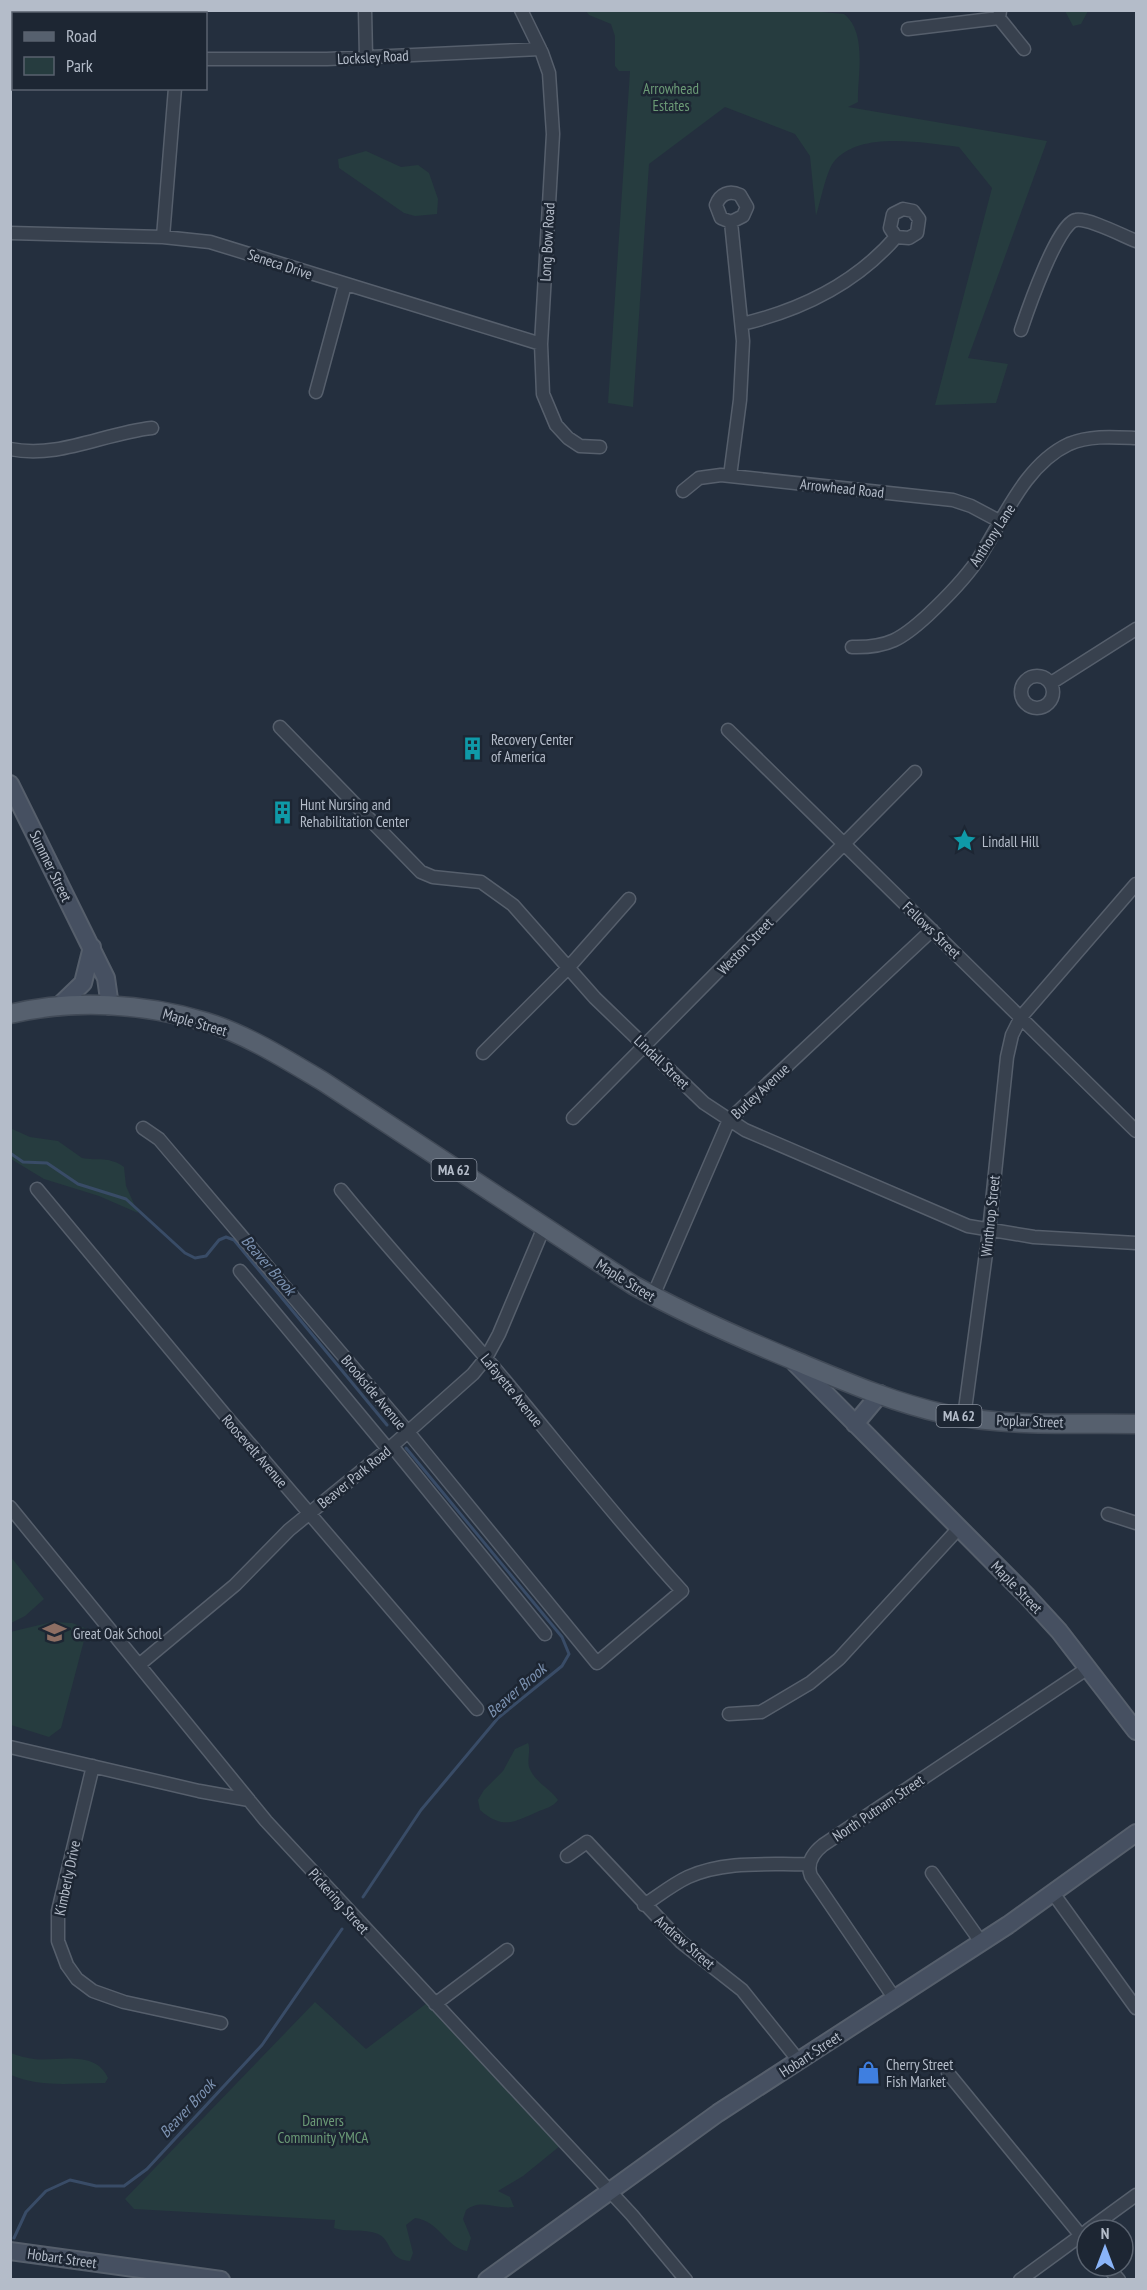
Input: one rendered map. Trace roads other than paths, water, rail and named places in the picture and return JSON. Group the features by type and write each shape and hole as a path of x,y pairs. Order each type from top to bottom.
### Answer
{"main road":[{"name":"Summer Street","path":"10,784 106,978 110,1006"},
{"path":"59,1006 83,983 92,947"},
{"name":"Maple Street","path":"10,1014 59,1006 110,1006 168,1013 207,1022 285,1059 653,1296 690,1316 790,1359 1026,1595 1088,1668 1137,1731"},
{"name":"Poplar Street","path":"790,1359 913,1406 964,1416 987,1420 1137,1424"},
{"path":"855,1424 880,1394"},
{"name":"Hobart Street","path":"487,2280 718,2113 981,1942 1137,1833"},
{"name":"Hobart Street","path":"10,2251 221,2280"}],"street":[{"path":"365,10 366,57"},
{"name":"Long Bow Road","path":"521,10 549,73 553,134 541,344 543,394 556,425 580,446 600,447"},
{"path":"908,29 1000,14 1024,49"},
{"name":"Locksley Road","path":"207,59 366,57 540,49"},
{"path":"163,237 175,90"},
{"path":"1021,330 1056,245 1071,222 1077,219 1137,241"},
{"path":"730,476 742,379 742,324 733,259 731,222"},
{"name":"Seneca Drive","path":"10,233 163,237 210,242 541,344"},
{"path":"742,324 778,315 818,297 866,265 896,237"},
{"path":"316,392 345,285"},
{"path":"10,449 51,452 129,430 152,428"},
{"name":"Anthony Lane","path":"852,647 871,648 890,644 914,628 965,578 1032,474 1045,459 1058,450 1082,440 1137,438"},
{"name":"Arrowhead Road","path":"683,491 693,481 704,476 730,476 953,500 971,506 1001,522"},
{"path":"1051,683 1137,629"},
{"name":"Lindall Street","path":"280,726 421,872 433,877 481,882 513,905 568,968 645,1046 704,1103 729,1120 871,1186 968,1226 1034,1237 1137,1243"},
{"name":"Fellows Street","path":"728,730 1137,1131"},
{"name":"Weston Street","path":"573,1118 727,966 915,772"},
{"name":"Winthrop Street","path":"964,1416 989,1231 1007,1057 1012,1035 1021,1017 1137,885"},
{"path":"483,1053 568,968 629,899"},
{"name":"Burley Avenue","path":"653,1296 729,1120 932,930"},
{"name":"Brookside Avenue","path":"143,1128 159,1139 408,1432 597,1663"},
{"name":"Roosevelt Avenue","path":"37,1189 477,1709"},
{"name":"Lafayette Avenue","path":"341,1190 486,1358 622,1525 682,1591 597,1663"},
{"name":"Beaver Park Road","path":"140,1664 235,1585 289,1530 408,1432 473,1374 486,1358 544,1227"},
{"name":"Brookside Avenue","path":"240,1271 545,1634"},
{"name":"Pickering Street","path":"10,1507 249,1800 609,2190 686,2280"},
{"path":"1108,1514 1137,1523"},
{"path":"729,1714 761,1712 810,1683 839,1659 959,1528"},
{"name":"North Putnam Street","path":"809,1864 816,1851 823,1845 1088,1668"},
{"path":"10,1747 249,1800"},
{"name":"Kimberly Drive","path":"93,1766 58,1911 58,1941 67,1965 77,1979 93,1991 124,2001 221,2023"},
{"path":"215,1794 222,1785 225,1769"},
{"name":"Andrew Street","path":"567,1856 586,1842 681,1942 742,1990 799,2061"},
{"path":"644,1905 687,1877 706,1871 729,1866 809,1864 811,1876 895,1999"},
{"path":"932,1874 981,1942"},
{"path":"1051,1894 1060,1902 1137,2008"},
{"path":"435,2004 507,1950"},
{"path":"948,2073 1075,2222"},
{"path":"1108,2218 1137,2195"},
{"path":"1020,2280 1075,2242"}],"waterway":[{"name":"Beaver Brook","path":"10,1153 23,1162 47,1163 78,1184 126,1199 185,1253 195,1258 206,1256 219,1240 226,1237 234,1240 387,1425"},
{"name":"Beaver Brook","path":"363,1897 421,1810 498,1718 562,1666 569,1654 562,1637 406,1448"},
{"name":"Beaver Brook","path":"14,2238 26,2212 46,2191 70,2180 96,2186 124,2186 147,2169 262,2045 342,1929"}],"place":[{"name":"Recovery Center of America","path":"473,748"},
{"name":"Hunt Nursing and Rehabilitation Center","path":"282,813"},
{"name":"Lindall Hill","path":"964,841"},
{"name":"Great Oak School","path":"55,1633"},
{"name":"Cherry Street Fish Market","path":"868,2073"}],"park label":[{"name":"Arrowhead Estates","path":"671,96"},
{"name":"Danvers Community YMCA","path":"323,2128"}]}
